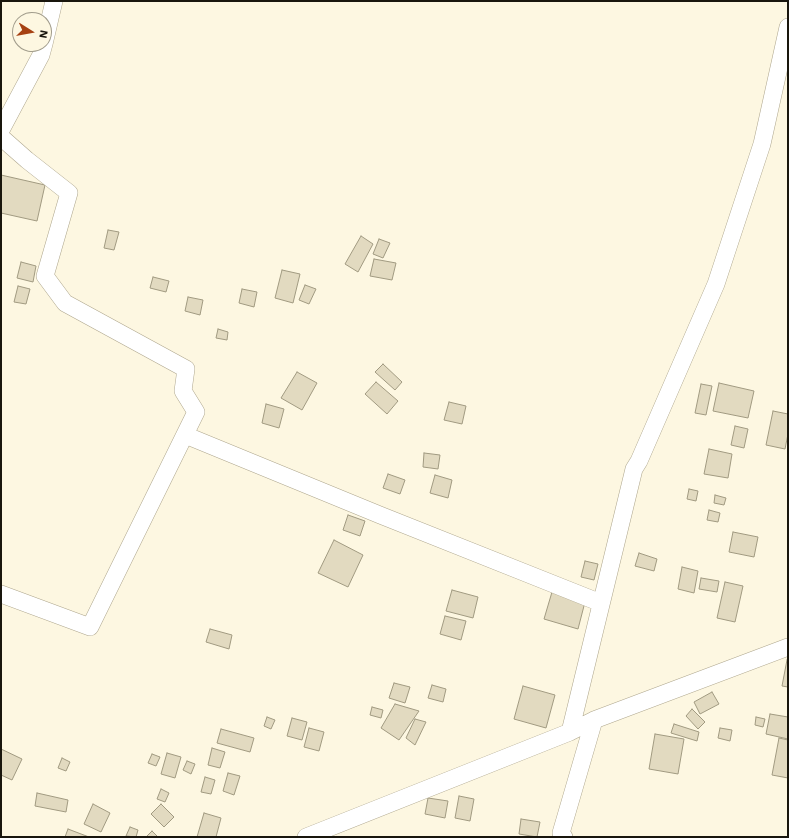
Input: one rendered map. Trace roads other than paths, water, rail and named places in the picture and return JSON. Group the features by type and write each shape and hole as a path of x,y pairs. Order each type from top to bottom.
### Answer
{"street":[{"path":"51,12 54,1"},
{"path":"570,732 634,469 639,461 716,284 762,144 788,27"},
{"path":"1,130 42,52"},
{"path":"1,137 27,160 69,193 44,276 65,303 186,369 183,391 196,412 90,627 1,594"},
{"path":"185,435 601,603"},
{"path":"306,837 570,732 594,720 788,647"},
{"path":"564,837 561,833 594,720"}]}
